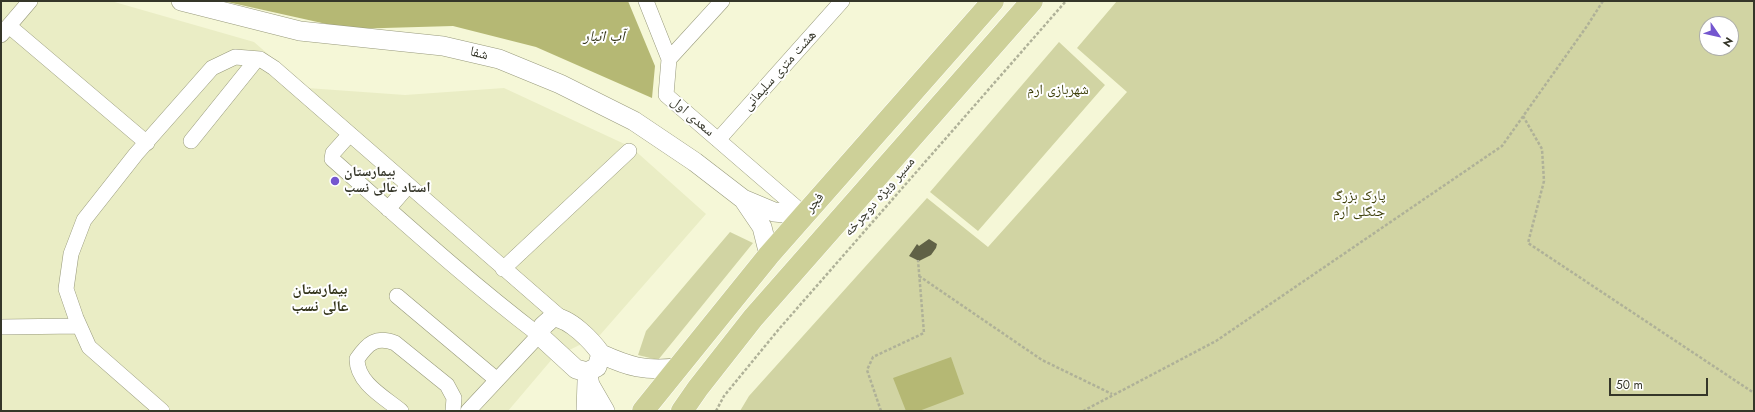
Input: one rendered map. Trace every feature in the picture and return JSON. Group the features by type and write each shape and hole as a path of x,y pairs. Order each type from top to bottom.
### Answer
{"main road":[{"name":"فجر","path":"642,411 768,255 993,1"},
{"name":"فجر","path":"682,411 698,388 753,318 1032,1"}],"street":[{"path":"30,1 5,31 147,143"},
{"name":"شفا","path":"181,1 300,32 443,46 499,59 560,84 634,121 695,162 743,199"},
{"path":"646,1 669,60 722,1"},
{"name":"هشت متری سلیمانی","path":"718,140 842,1"},
{"path":"162,411 89,347 79,326 66,289 71,254 84,220 147,143 212,68 235,57 257,59 274,68 503,269 560,317 594,343 601,354 632,367 648,370 676,368"},
{"path":"191,141 257,59"},
{"name":"سعدی اول","path":"669,60 666,95 805,215"},
{"path":"350,134 333,153 332,159 388,209 513,315 539,335 576,368 586,372 597,367 601,354"},
{"path":"503,269 629,151"},
{"path":"388,209 408,186"},
{"path":"743,199 774,212 805,215"},
{"path":"743,199 762,227 768,255"},
{"path":"397,296 497,380"},
{"path":"401,411 363,379 358,370 357,359 364,349 372,342 384,339 395,343 447,385 454,398 458,411 497,380 539,335 543,326 553,317 560,317"},
{"path":"1,327 79,326"},
{"path":"586,372 586,411"},
{"path":"586,372 590,385 605,411"}],"path":[{"name":"مسیر ویژه دوچرخه","path":"716,411 724,396 779,329 1066,1"},
{"path":"1083,411 1223,336 1502,146 1603,1"},
{"path":"1523,116 1542,149 1544,180 1528,243 1754,393"},
{"path":"881,411 867,370 873,357 924,333 918,260"},
{"path":"919,276 1042,360 1113,395"}],"shaded area":[{"name":"بیمارستان استاد عالی نسب","path":"1,1 111,1 254,42 307,88 405,95 504,88 631,147 706,214 600,335 553,358 508,411 1,411"}],"green space":[{"name":"پارک بزرگ جنگلی ارم","path":"1117,1 1754,1 1754,411 740,411 749,396 927,198 988,247 1127,92 1077,48"},
{"name":"شهربازی ارم","path":"1059,42 1105,85 978,231 930,192"},
{"path":"730,232 753,243 658,360 638,355 646,331"}],"water":[{"name":"آب انبار","path":"223,1 628,1 655,66 652,98 536,47 453,26 349,29"},
{"path":"951,357 964,394 919,411 906,411 893,378"}],"building":[{"path":"929,239 937,244 931,255 919,261 909,256 917,244 919,246"}],"place":[{"name":"بیمارستان استاد عالی نسب","path":"335,181"}],"district":[{"name":"بیمارستان عالی نسب","path":"320,298"}]}
